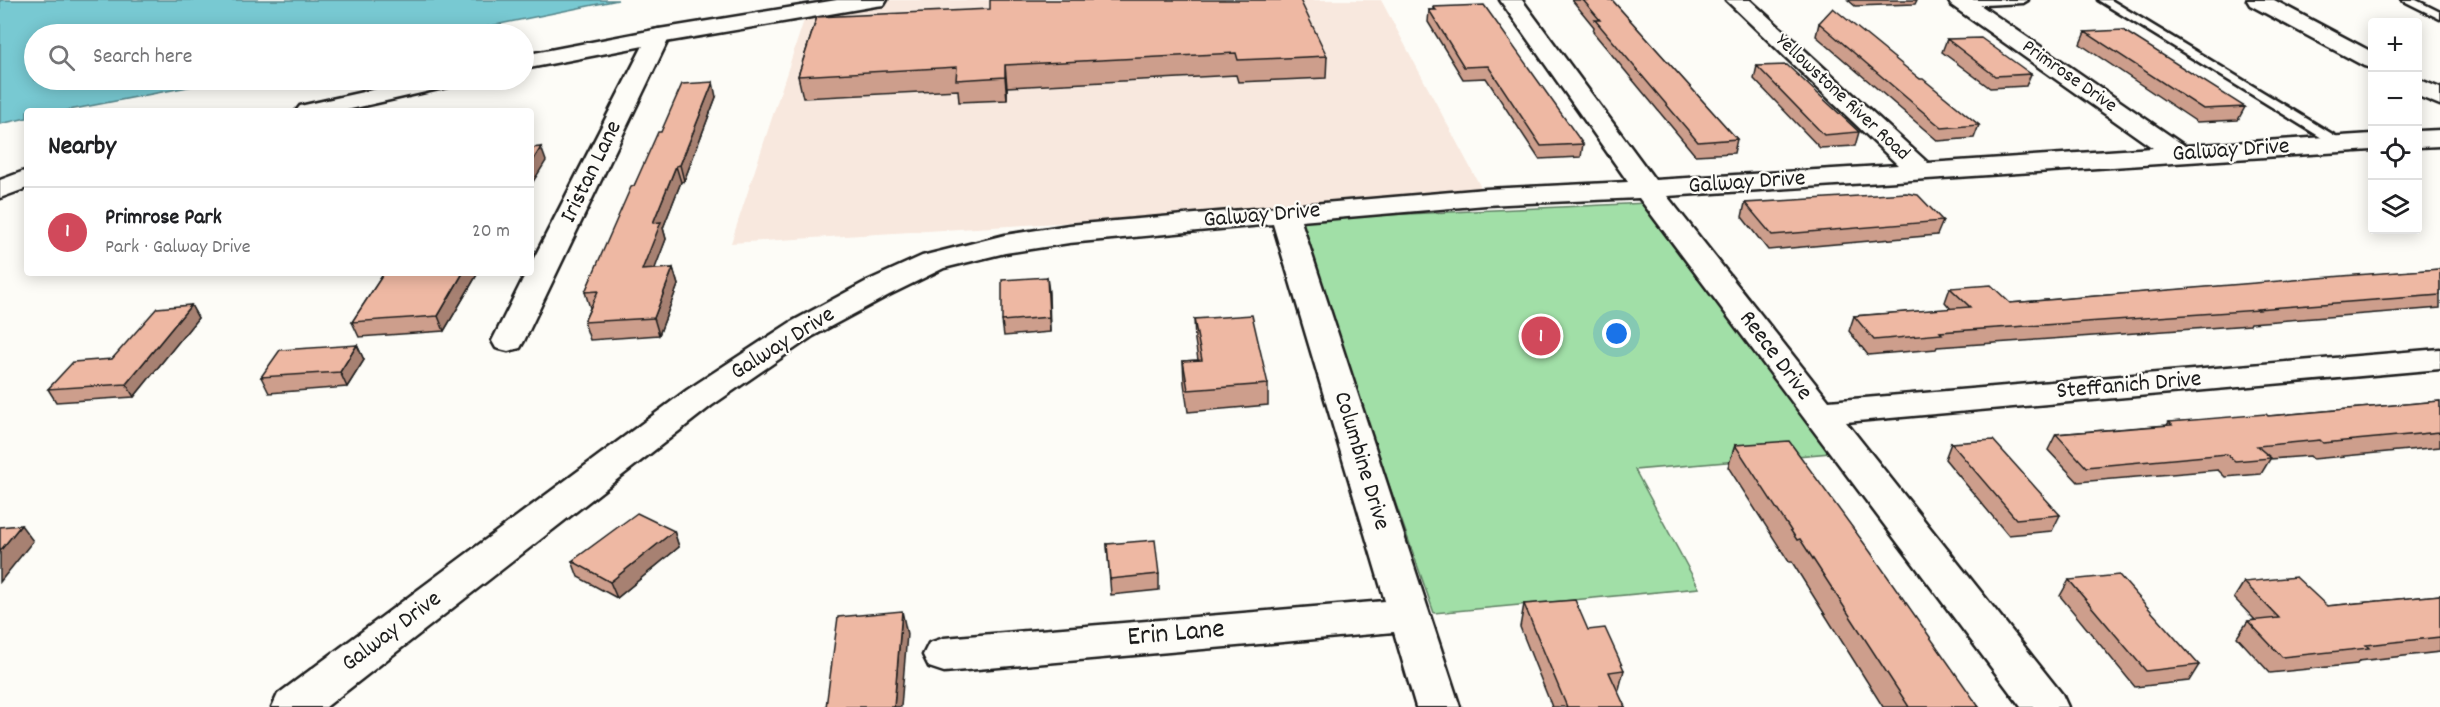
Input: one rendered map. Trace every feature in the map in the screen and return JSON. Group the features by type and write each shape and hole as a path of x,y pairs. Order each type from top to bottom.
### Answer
{"street":[{"path":"534,60 659,36 876,0"},
{"name":"Reece Drive","path":"1511,0 1647,189 2046,707"},
{"name":"Yellowstone River Road","path":"1737,0 1922,171"},
{"path":"2258,0 2368,59"},
{"name":"Primrose Drive","path":"1962,2 2179,154"},
{"name":"Iristan Lane","path":"508,341 659,36"},
{"path":"2422,88 2440,98"},
{"path":"322,108 402,90"},
{"path":"2422,139 2440,138"},
{"name":"Galway Drive","path":"294,707 699,398 802,329 878,288 933,262 1005,244 1069,234 1486,197 1647,189 2368,142"},
{"name":"Columbine Drive","path":"1284,214 1438,707"},
{"name":"Steffanich Drive","path":"1818,413 2440,359"},
{"name":"Erin Lane","path":"944,655 1409,615"}],"lane":[{"path":"1962,2 2023,0"},
{"path":"2103,0 2340,144"},
{"path":"2407,0 2440,16"}],"shaded area":[{"path":"868,0 1381,0 1486,197 731,243 807,11"}],"green space":[{"path":"1647,203 1830,453 1635,470 1699,588 1434,613 1296,219"}],"water":[{"path":"0,0 618,0 500,24 24,24 24,90 172,90 79,108 24,108 24,119 0,124"}],"building":[{"path":"990,0 1300,0 1327,56 1238,60 1236,53 1005,65 1005,77 956,80 957,67 798,76 817,17 990,9"},
{"path":"1583,0 1612,0 1737,139 1698,142 1595,20 1600,20"},
{"path":"1484,5 1583,144 1541,146 1488,66 1464,67 1429,10 1436,10 1433,7"},
{"path":"1833,8 1979,125 1942,128 1819,23"},
{"path":"2123,30 2245,107 2203,109 2085,32"},
{"path":"1981,38 2031,74 1995,76 1947,39"},
{"path":"1787,65 1859,132 1824,135 1757,66"},
{"path":"713,82 680,165 676,166 653,223 661,222 642,270 673,268 654,318 584,322 598,291 585,292 631,187 634,186 658,132 661,132 682,84"},
{"path":"541,147 534,159 534,148"},
{"path":"1906,193 1918,195 1943,221 1772,235 1745,203"},
{"path":"2440,269 2440,295 2257,309 2259,310 1940,332 1942,334 1874,340 1854,316 1970,307 1950,288 1991,285 2010,303"},
{"path":"382,276 461,276 438,316 352,322"},
{"path":"1047,277 1049,317 1002,321 1002,280"},
{"path":"191,305 126,384 48,389 73,362 112,359 157,308"},
{"path":"1252,315 1268,384 1188,390 1183,361 1202,360 1194,319"},
{"path":"357,345 340,372 261,377 280,350"},
{"path":"2440,401 2440,432 2323,443 2320,440 2257,446 2271,458 2235,461 2227,454 2086,467 2056,434 2172,425 2169,422"},
{"path":"1993,440 2060,515 2016,519 1951,443"},
{"path":"1789,441 1979,707 1909,707 1800,539 1797,540 1735,445"},
{"path":"637,513 674,531 610,582 572,561"},
{"path":"21,525 0,551 0,527"},
{"path":"1155,540 1159,574 1110,579 1107,544"},
{"path":"2119,575 2199,665 2146,671 2069,580"},
{"path":"2296,577 2327,606 2440,595 2440,637 2366,645 2369,648 2282,657 2248,621 2279,618 2244,582"},
{"path":"1575,600 1588,630 1605,628 1624,670 1609,672 1625,707 1567,707 1524,604"},
{"path":"902,611 894,707 826,707 838,617"}],"place":[{"name":"Primrose Park","path":"1541,336"}]}
